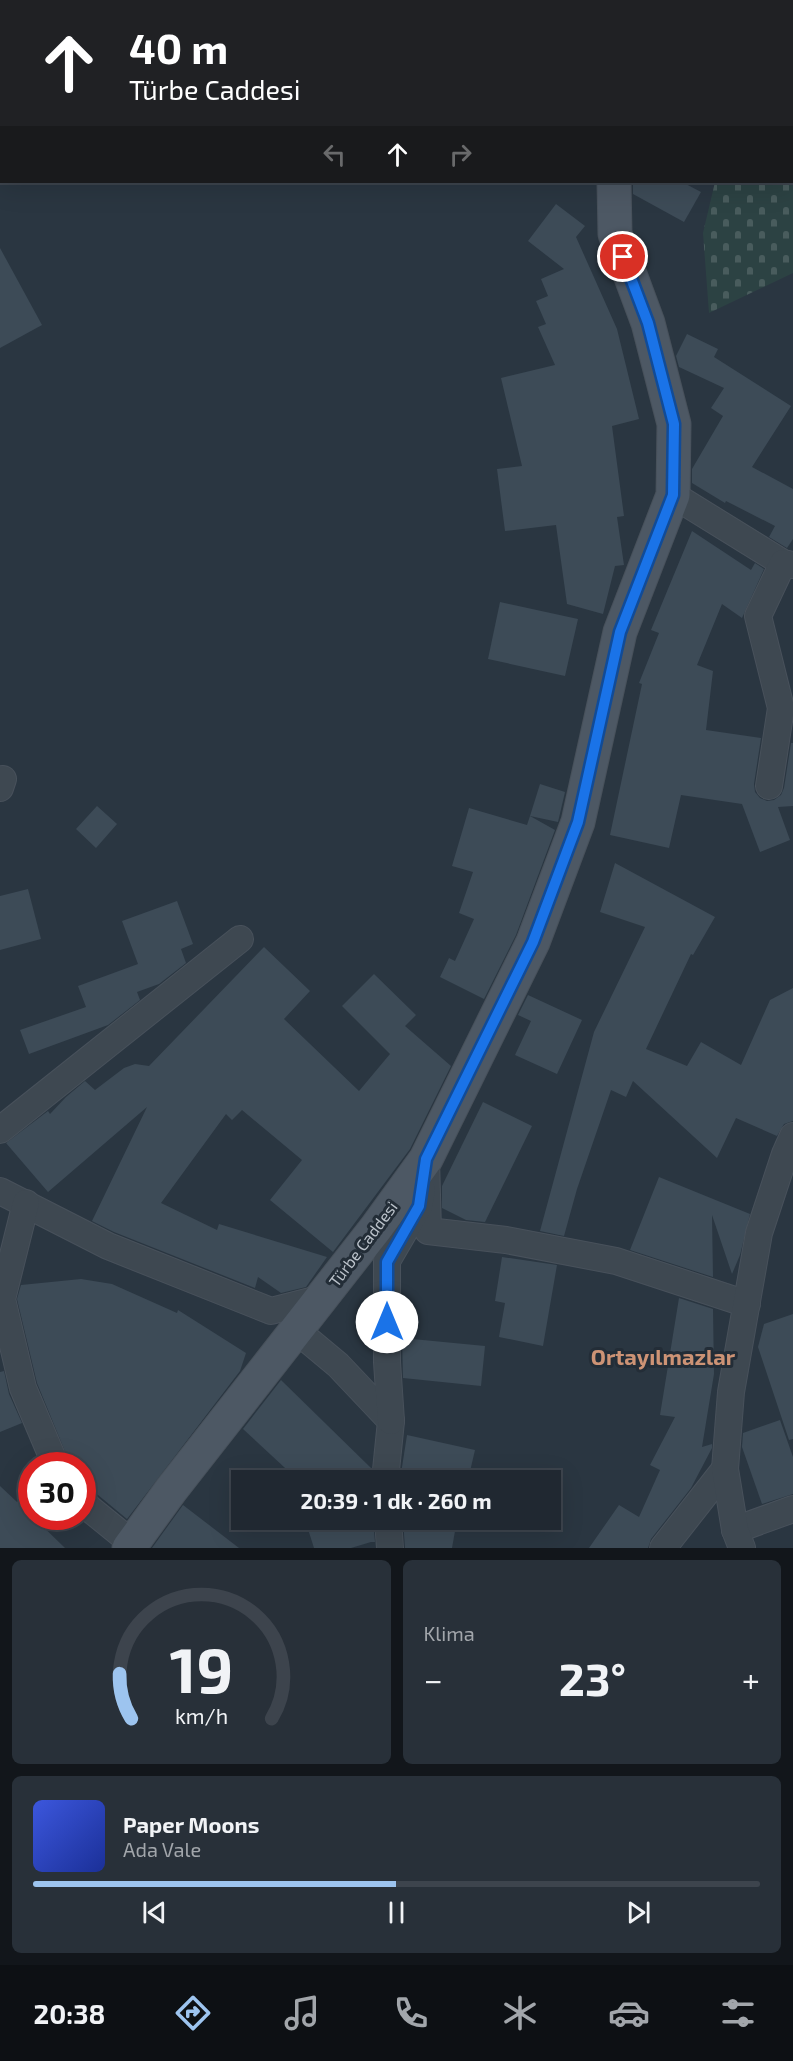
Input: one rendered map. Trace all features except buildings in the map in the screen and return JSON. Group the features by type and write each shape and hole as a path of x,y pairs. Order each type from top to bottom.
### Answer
{"street":[{"name":"Türbe Caddesi","path":"130,1546 171,1490 376,1228 426,1159 533,942 578,822 620,632 673,495 674,424 648,323 615,234 614,183"},
{"path":"673,495 788,564 758,616 781,708 769,786"},
{"path":"0,1130 240,939"},
{"path":"793,1136 759,1233 731,1392 725,1469 739,1539 793,1509"},
{"path":"426,1159 428,1231 506,1240 616,1261 747,1304"},
{"path":"386,1470 391,1421 387,1362 387,1262 419,1206 426,1159"},
{"path":"0,1191 108,1246 272,1311 322,1298"},
{"path":"26,1203 2,1299 23,1389 50,1452"},
{"path":"296,1330 338,1365 391,1421"},
{"path":"663,1548 725,1469"},
{"path":"96,1515 130,1546"},
{"path":"389,1530 390,1548"}],"green space":[{"path":"715,183 793,183 793,273 709,313 703,233"}],"district":[{"name":"Ortayılmazlar","path":"663,1357"}],"route":[{"path":"387,1322 387,1262 419,1206 426,1159 533,942 578,822 620,632 673,495 674,424 648,323 623,257"}]}
